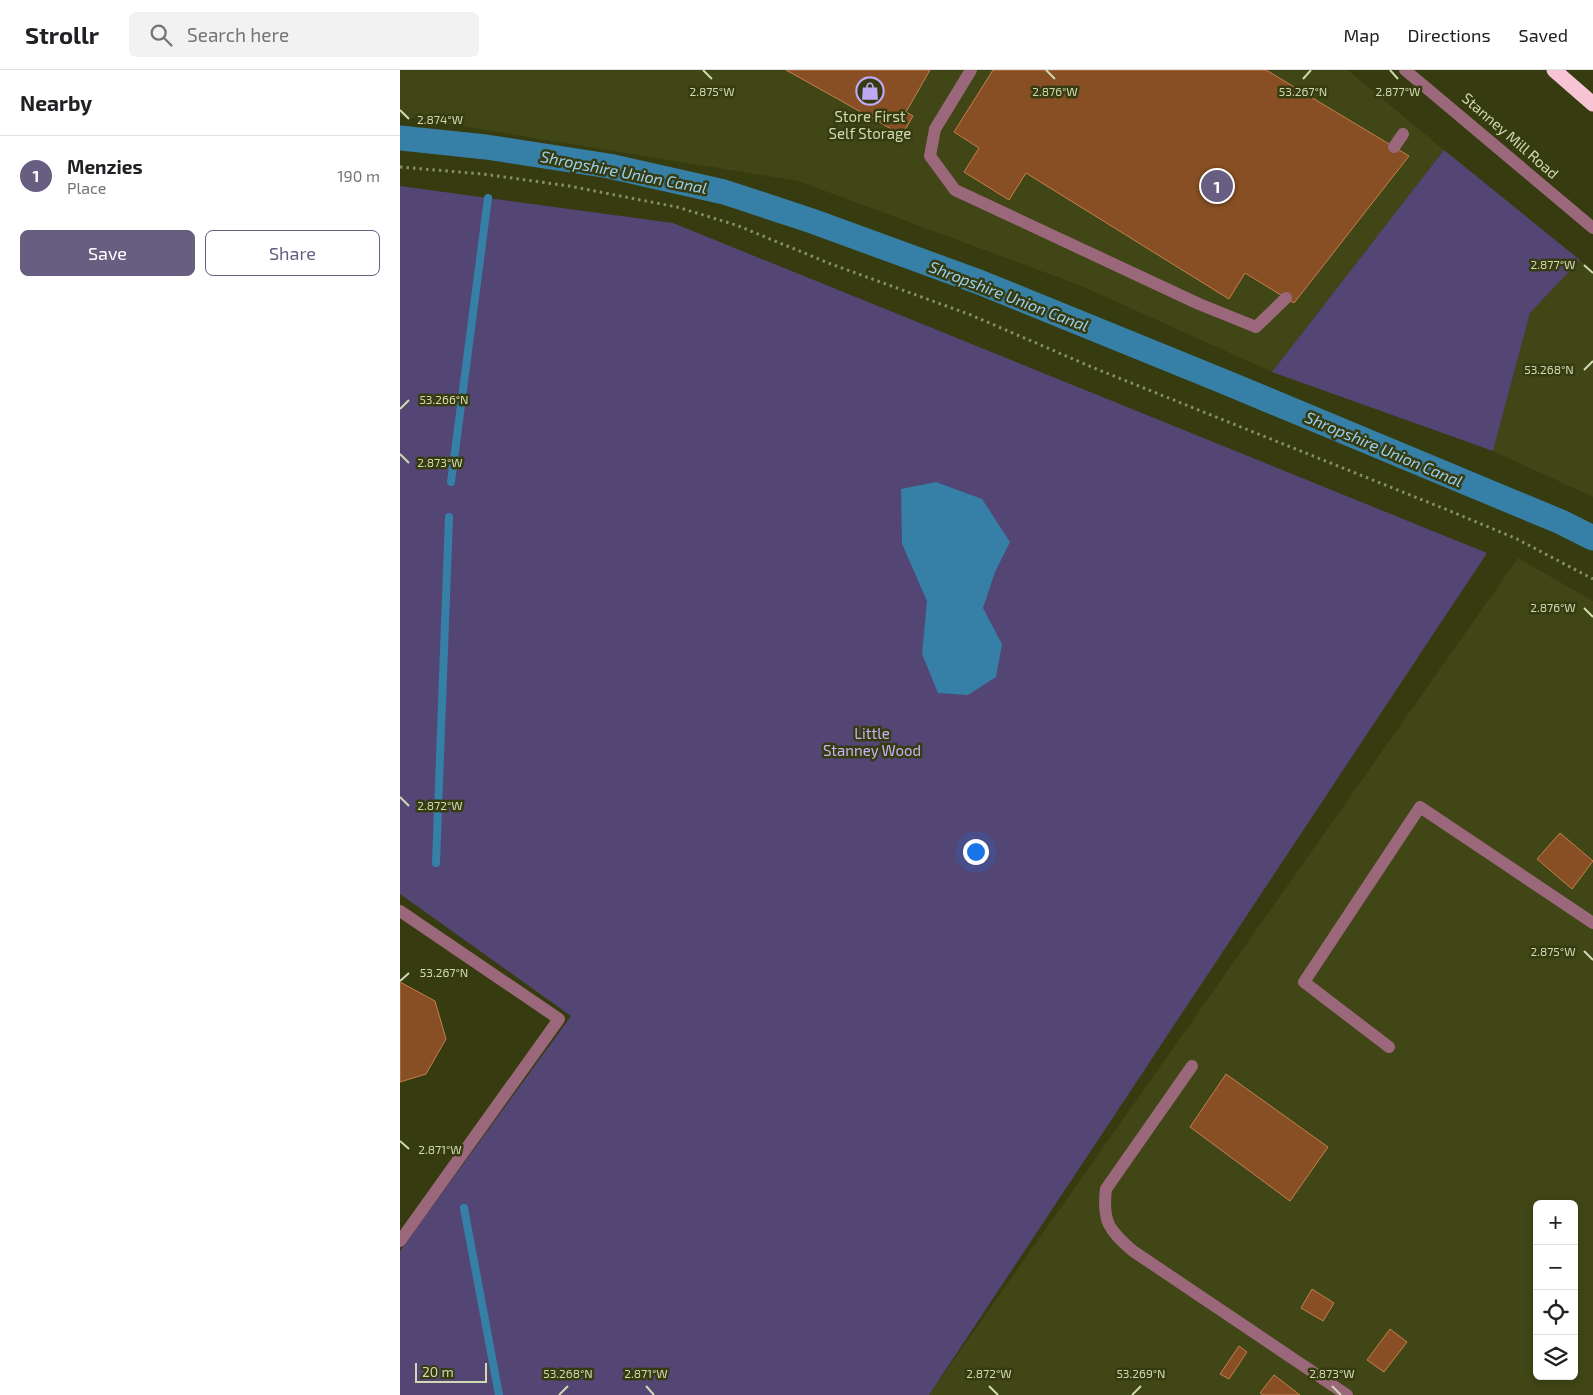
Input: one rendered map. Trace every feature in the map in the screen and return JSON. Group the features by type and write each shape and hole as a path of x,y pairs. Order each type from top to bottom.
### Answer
{"highway":[{"path":"1554,70 1593,104"}],"street":[{"path":"971,70 935,129 930,156 955,190 1199,304 1256,327 1286,298"},
{"name":"Stanney Mill Road","path":"1406,70 1593,228"},
{"path":"1394,147 1403,134"},
{"path":"1389,1047 1304,982 1420,806 1593,923"},
{"path":"400,911 559,1019 400,1241"},
{"path":"1192,1066 1106,1189 1104,1208 1107,1224 1116,1236 1133,1251 1347,1395"}],"path":[{"path":"400,167 484,174 569,186 677,206 736,225 832,264 971,315 1094,368 1450,511 1515,538 1593,579"}],"shaded area":[{"path":"400,70 1348,70 1444,150 1272,372 1079,285 798,181 400,116"},
{"path":"1580,260 1593,272 1593,497 1493,451 1530,313"},
{"path":"1518,558 1593,601 1593,1395 929,1395"}],"green space":[{"path":"1444,150 1580,260 1530,313 1493,451 1272,372"},
{"name":"Little Stanney Wood","path":"400,186 673,223 1487,553 929,1395 400,1395 400,1251 571,1016 400,894"}],"water":[{"path":"936,482 982,499 1010,542 995,572 983,608 1002,644 996,677 968,695 938,693 922,654 927,601 902,544 901,489"}],"building":[{"name":"Store First Self Storage","path":"786,70 930,70 906,112 913,116 902,135"},
{"path":"993,70 1266,70 1409,156 1294,303 1245,273 1229,299 1026,173 1009,200 964,172 979,148 954,132"},
{"path":"1560,833 1593,861 1572,889 1537,859"},
{"path":"400,982 435,1001 446,1039 426,1074 400,1082"},
{"path":"1226,1074 1328,1147 1290,1201 1190,1127"},
{"path":"1312,1289 1334,1303 1323,1321 1301,1308"},
{"path":"1390,1329 1407,1342 1384,1372 1367,1360"},
{"path":"1239,1346 1247,1352 1229,1379 1220,1374"},
{"path":"1274,1375 1300,1395 1263,1395 1260,1393"}],"waterway":[{"name":"Shropshire Union Canal","path":"400,138 486,147 609,166 724,192 812,221 979,282 1561,522 1593,538"},
{"path":"451,482 488,198"},
{"path":"436,863 449,517"},
{"path":"464,1208 499,1395"}],"place":[{"name":"Store First Self Storage","path":"870,91"},
{"name":"Menzies","path":"1217,186"}]}
